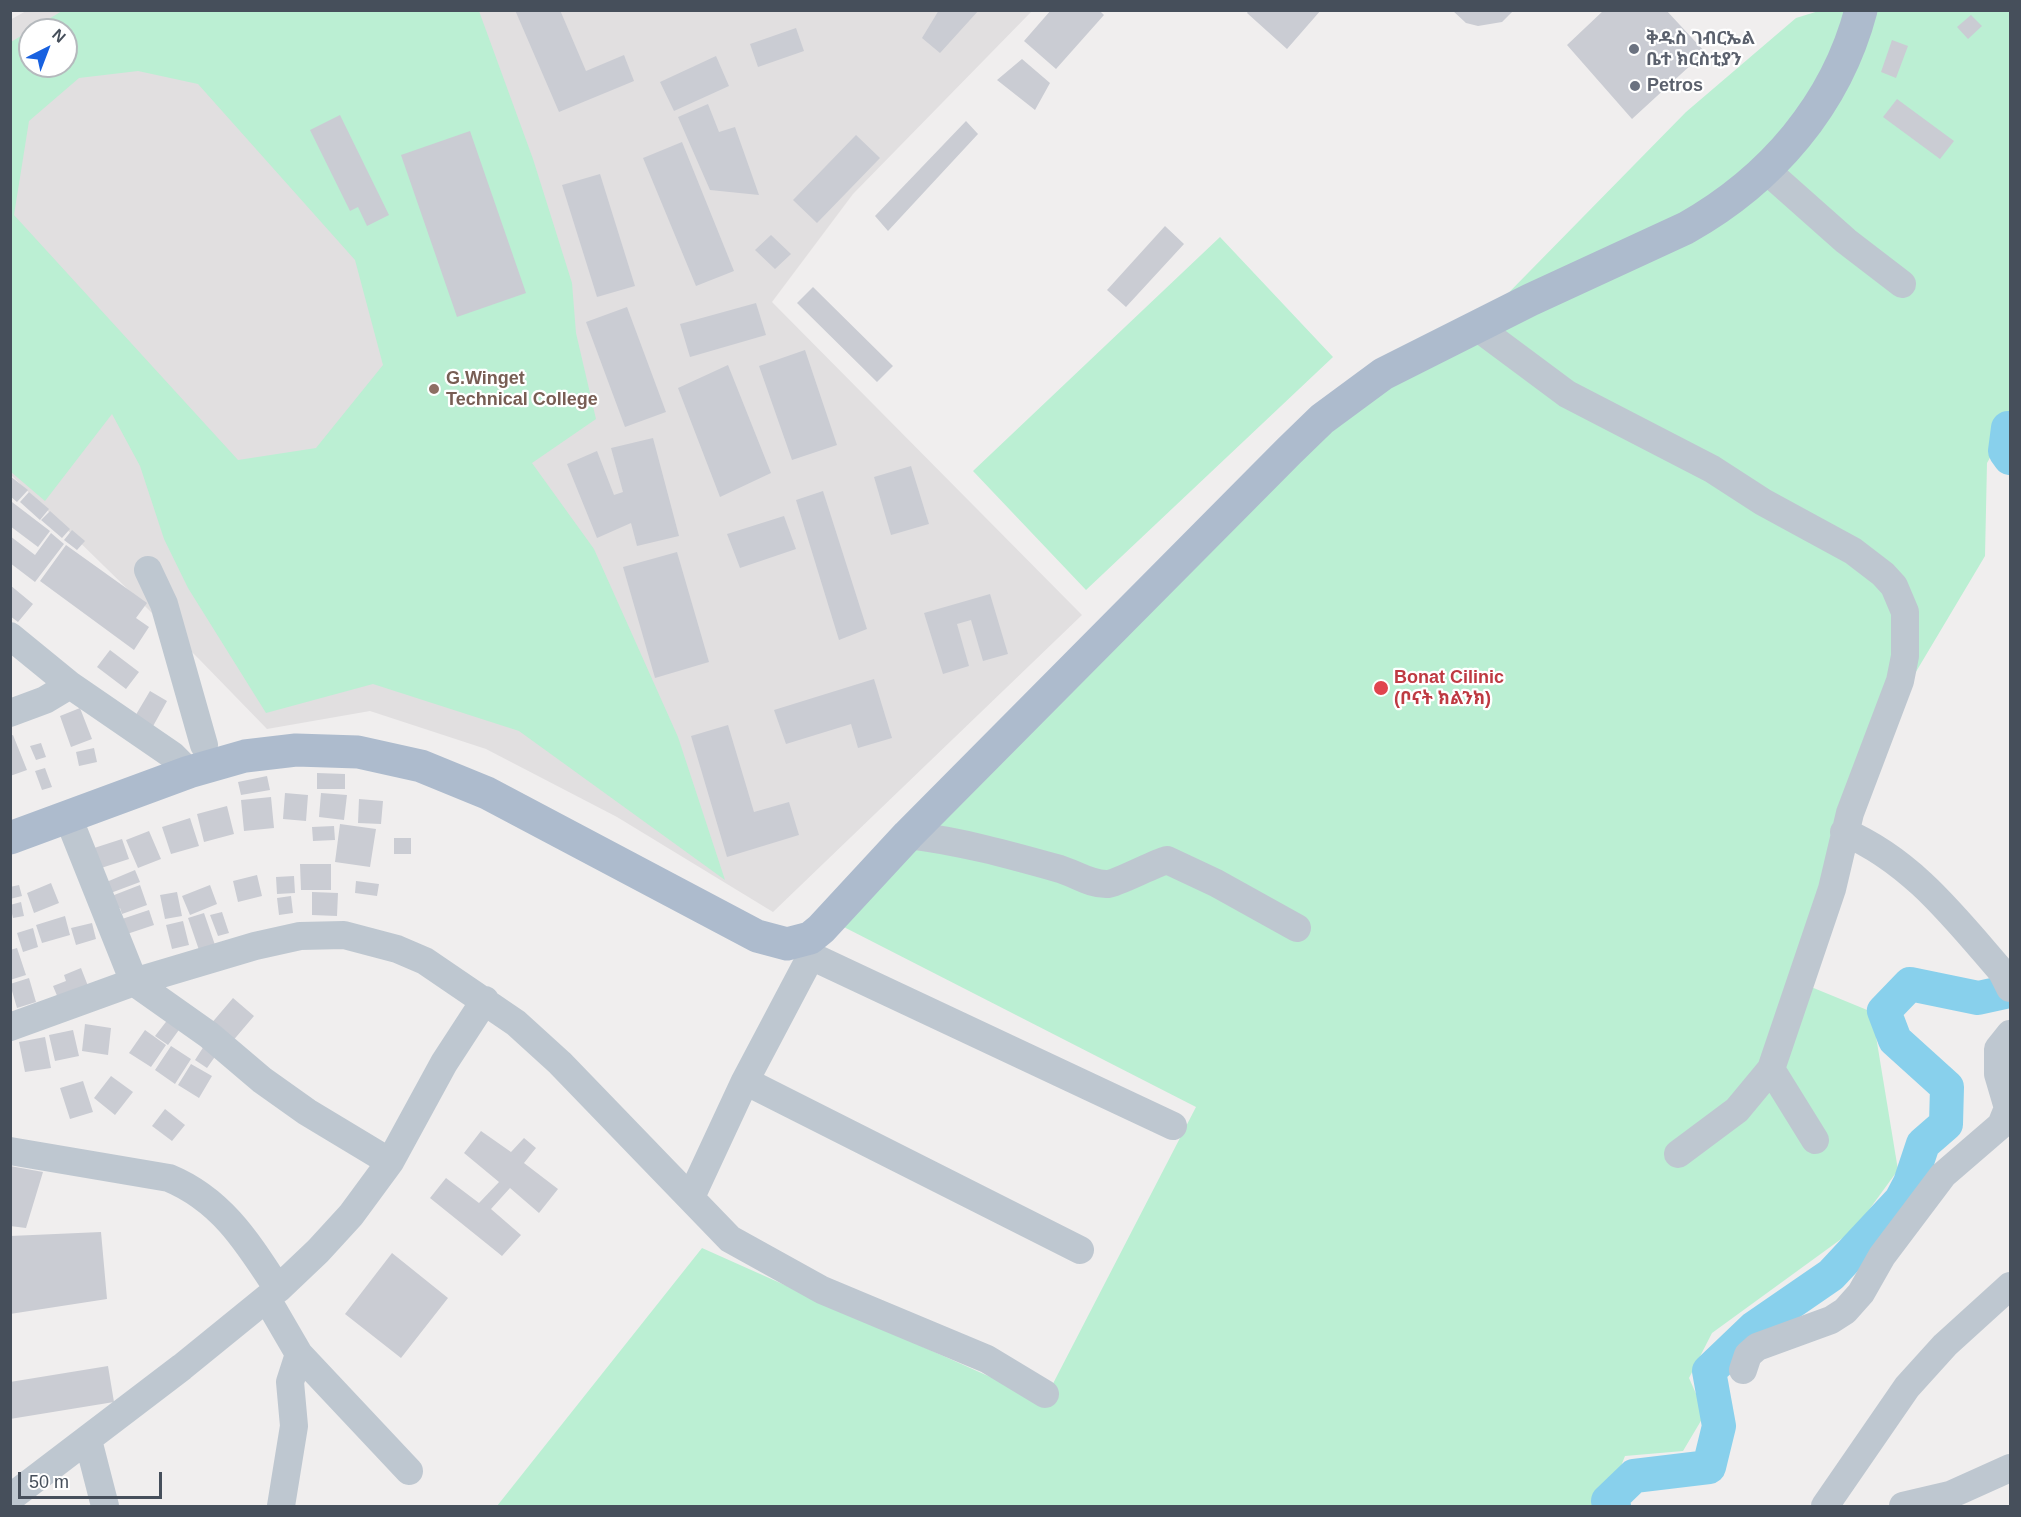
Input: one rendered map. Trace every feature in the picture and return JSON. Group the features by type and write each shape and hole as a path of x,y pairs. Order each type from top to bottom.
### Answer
{"main road":[{"path":"10,816 180,764 296,750 358,752 412,764 487,793 757,936 805,949 908,835 1322,419 1383,374 1477,327 1527,294 1680,211 1725,183 1767,147 1790,119 1816,78 1832,43 1840,10"},
{"path":"10,838 68,817 180,764 204,744 269,730 318,728 370,732 424,744 499,774 771,919 794,922 813,909 1234,478 1326,391 1380,355 1686,228 1714,211 1766,170 1797,137 1836,80 1850,50 1861,10"}],"street":[{"path":"1766,170 1846,241 1902,284"},
{"path":"1477,327 1567,394 1712,469 1763,502 1828,536 1870,563 1894,586 1905,612 1905,656 1902,673 1844,832 1832,890 1771,1069 1737,1110 1677,1154"},
{"path":"148,570 164,604 204,744"},
{"path":"10,636 70,685 180,764"},
{"path":"10,713 45,700 70,685"},
{"path":"68,817 134,982 209,1035 262,1080 307,1112 390,1162"},
{"path":"1844,832 1871,844 1919,879 2006,980"},
{"path":"908,835 944,839 992,851 1064,870 1097,884 1110,884 1167,860 1216,883 1297,928"},
{"path":"10,1027 134,982 255,946 324,934 367,939 397,949 425,961 516,1023 560,1064 730,1239 822,1290 987,1359 1045,1394"},
{"path":"691,1197 805,949 1173,1126"},
{"path":"10,1497 88,1440 272,1294 351,1215 390,1162 444,1062 485,1000"},
{"path":"1743,1370 1748,1356 1757,1347 1831,1320 1845,1311 1861,1293 1882,1256 1943,1175 2001,1125 2008,1108 1998,1074 1998,1049 2010,1034"},
{"path":"1771,1069 1815,1140"},
{"path":"745,1081 1080,1250"},
{"path":"10,1150 169,1178 189,1186 225,1214 272,1294 298,1354 409,1471"},
{"path":"1825,1506 1907,1387 1945,1345 2010,1286"},
{"path":"281,1506 294,1426 290,1382 298,1354"},
{"path":"88,1440 105,1506"},
{"path":"1903,1506 1950,1495 2010,1468"}],"shaded area":[{"name":"G.Winget Technical College","path":"26,11 1032,11 853,194 772,302 1082,615 773,912 617,817 486,749 370,711 267,729 198,658 11,475 10,20"}],"green space":[{"path":"1822,10 2010,11 2010,423 1987,463 1985,556 1892,712 1799,982 1872,1012 1898,1170 1855,1229 1712,1333 1689,1378 1705,1414 1683,1451 1625,1456 1605,1506 497,1506 702,1248 1044,1401 1196,1107 836,923 1371,376 1476,326 1686,112 1796,18"},
{"path":"62,11 479,11 533,159 572,283 576,333 596,419 532,463 594,549 678,737 725,880 519,731 373,684 266,713 188,588 164,539 140,466 112,414 45,501 11,472 11,42 18,38 18,78 78,78 78,18 51,18","holes":["138,71 198,84 355,260 383,365 316,448 238,460 14,215 29,121 79,78"]},
{"path":"1220,237 1333,357 1086,590 973,471"}],"building":[{"path":"515,10 560,10 586,71 624,55 634,81 559,112"},
{"path":"939,10 979,10 940,53 922,38"},
{"path":"1051,10 1099,10 1104,15 1056,69 1024,41"},
{"path":"1249,10 1321,10 1287,49 1247,13"},
{"path":"1452,10 1514,10 1502,22 1478,26 1466,23"},
{"name":"Petros","path":"1604,10 1666,10 1705,52 1632,119 1567,45"},
{"path":"1971,15 1982,26 1968,39 1957,27"},
{"path":"796,28 804,51 758,67 750,44"},
{"path":"1892,40 1908,46 1896,78 1881,72"},
{"path":"716,56 729,86 674,111 660,82"},
{"path":"1022,59 1050,83 1035,110 997,80"},
{"path":"1897,99 1954,141 1940,159 1883,117"},
{"path":"708,104 719,132 735,127 759,195 710,190 678,117"},
{"path":"340,115 389,215 367,226 358,207 350,211 310,130"},
{"path":"966,121 978,134 888,231 875,216"},
{"path":"470,131 526,293 457,317 401,155"},
{"path":"856,135 880,158 817,223 793,200"},
{"path":"682,142 734,271 696,286 643,158"},
{"path":"600,174 635,286 597,297 562,185"},
{"path":"1165,226 1184,244 1126,307 1107,290"},
{"path":"771,235 791,254 775,269 755,250"},
{"path":"813,287 893,366 877,382 797,303"},
{"path":"756,303 766,335 690,357 680,324"},
{"path":"627,307 666,412 625,427 586,322"},
{"path":"805,350 837,445 792,460 759,366"},
{"path":"728,365 771,473 720,497 678,388"},
{"path":"653,438 679,536 637,546 631,523 597,538 567,464 597,451 614,495 623,492 611,448"},
{"path":"911,466 929,524 891,535 874,477"},
{"path":"10,476 28,490 17,502 10,496"},
{"path":"823,491 867,629 839,640 796,500"},
{"path":"29,492 49,509 40,520 20,502"},
{"path":"12,502 50,531 38,547 10,526"},
{"path":"50,511 70,529 62,538 41,520"},
{"path":"784,516 796,549 740,568 727,534"},
{"path":"72,530 85,541 77,550 64,540"},
{"path":"51,533 64,544 35,582 10,563 10,536 35,555"},
{"path":"66,545 147,603 136,618 149,627 134,650 40,581"},
{"path":"677,552 709,662 655,678 623,567"},
{"path":"10,585 33,604 18,622 10,616"},
{"path":"990,594 1008,654 983,661 971,620 957,624 969,666 943,674 924,613"},
{"path":"110,650 139,672 126,689 97,667"},
{"path":"874,679 892,738 858,748 851,724 786,744 774,710"},
{"path":"150,691 167,701 152,728 134,718"},
{"path":"80,708 92,739 71,747 60,716"},
{"path":"728,725 754,812 789,802 799,835 727,857 691,736"},
{"path":"13,735 27,770 10,776 10,736"},
{"path":"41,743 46,757 36,760 30,746"},
{"path":"94,748 97,762 79,766 76,752"},
{"path":"45,768 52,787 42,790 35,771"},
{"path":"317,773 345,774 345,789 317,789"},
{"path":"267,776 270,790 241,795 238,782"},
{"path":"285,793 308,795 306,821 283,819"},
{"path":"321,793 347,795 344,820 319,817"},
{"path":"271,797 274,828 244,831 241,800"},
{"path":"359,799 383,801 381,824 358,823"},
{"path":"227,806 234,834 204,842 197,814"},
{"path":"190,818 199,846 171,854 162,827"},
{"path":"340,824 376,829 370,867 335,862"},
{"path":"334,826 335,840 313,841 312,827"},
{"path":"149,831 161,859 138,868 126,840"},
{"path":"394,838 411,838 411,854 394,854"},
{"path":"122,839 129,859 98,869 91,849"},
{"path":"300,864 331,864 331,890 301,890"},
{"path":"135,870 140,882 108,894 104,883"},
{"path":"257,875 262,896 238,902 233,881"},
{"path":"294,876 295,893 277,894 276,877"},
{"path":"356,881 379,884 377,896 355,893"},
{"path":"51,883 59,903 34,913 27,893"},
{"path":"19,885 22,896 10,899 10,887"},
{"path":"140,885 147,905 122,914 120,908 114,910 109,897"},
{"path":"210,885 217,904 190,915 182,896"},
{"path":"177,892 182,916 165,919 160,895"},
{"path":"312,892 338,893 337,916 312,915"},
{"path":"291,896 293,913 279,915 277,898"},
{"path":"21,902 24,916 13,918 10,905"},
{"path":"149,910 154,925 124,935 119,920"},
{"path":"222,912 229,933 218,936 210,915"},
{"path":"204,913 215,945 199,950 188,918"},
{"path":"65,916 70,935 42,943 36,925"},
{"path":"183,921 189,945 172,949 166,925"},
{"path":"92,923 96,939 76,945 71,928"},
{"path":"33,928 38,947 23,952 17,933"},
{"path":"17,948 26,975 10,980 10,950"},
{"path":"81,968 88,986 58,998 53,986 66,981 64,975"},
{"path":"29,978 36,1002 17,1008 10,984"},
{"path":"233,998 254,1016 231,1043 210,1025"},
{"path":"169,1018 181,1027 168,1045 155,1036"},
{"path":"85,1024 111,1028 108,1055 82,1051"},
{"path":"73,1030 79,1056 55,1061 49,1035"},
{"path":"145,1030 166,1045 151,1067 129,1053"},
{"path":"45,1037 51,1068 25,1072 19,1042"},
{"path":"206,1043 219,1051 207,1068 195,1060"},
{"path":"171,1046 191,1059 175,1084 155,1070"},
{"path":"191,1064 212,1076 199,1098 178,1085"},
{"path":"111,1076 133,1092 115,1115 94,1098"},
{"path":"83,1081 93,1112 70,1119 60,1088"},
{"path":"165,1109 185,1125 172,1141 152,1126"},
{"path":"481,1131 511,1152 524,1138 536,1148 524,1163 558,1189 539,1213 510,1188 491,1209 521,1235 502,1256 430,1198 446,1178 479,1203 499,1182 464,1153"},
{"path":"10,1166 43,1172 26,1228 10,1226"},
{"path":"101,1232 107,1299 10,1314 10,1236"},
{"path":"392,1253 448,1298 401,1358 345,1314"},
{"path":"108,1366 114,1402 10,1419 10,1382"}],"waterway":[{"path":"2010,428 2008,428 2005,451 2010,458"},
{"path":"1614,1506 1608,1501 1634,1476 1709,1467 1719,1426 1709,1371 1754,1328 1831,1275 1901,1200 1910,1183 1923,1144 1946,1124 1947,1087 1895,1040 1884,1011 1910,984 1978,998 2010,991"}],"place":[{"name":"ቅዱስ ገብርኤል ቤተ ክርስቲያን","path":"1634,49"},
{"name":"Petros","path":"1635,86"},
{"name":"G.Winget Technical College","path":"434,389"},
{"name":"Bonat Cilinic (ቦናት ክልንክ)","path":"1381,688"}]}
